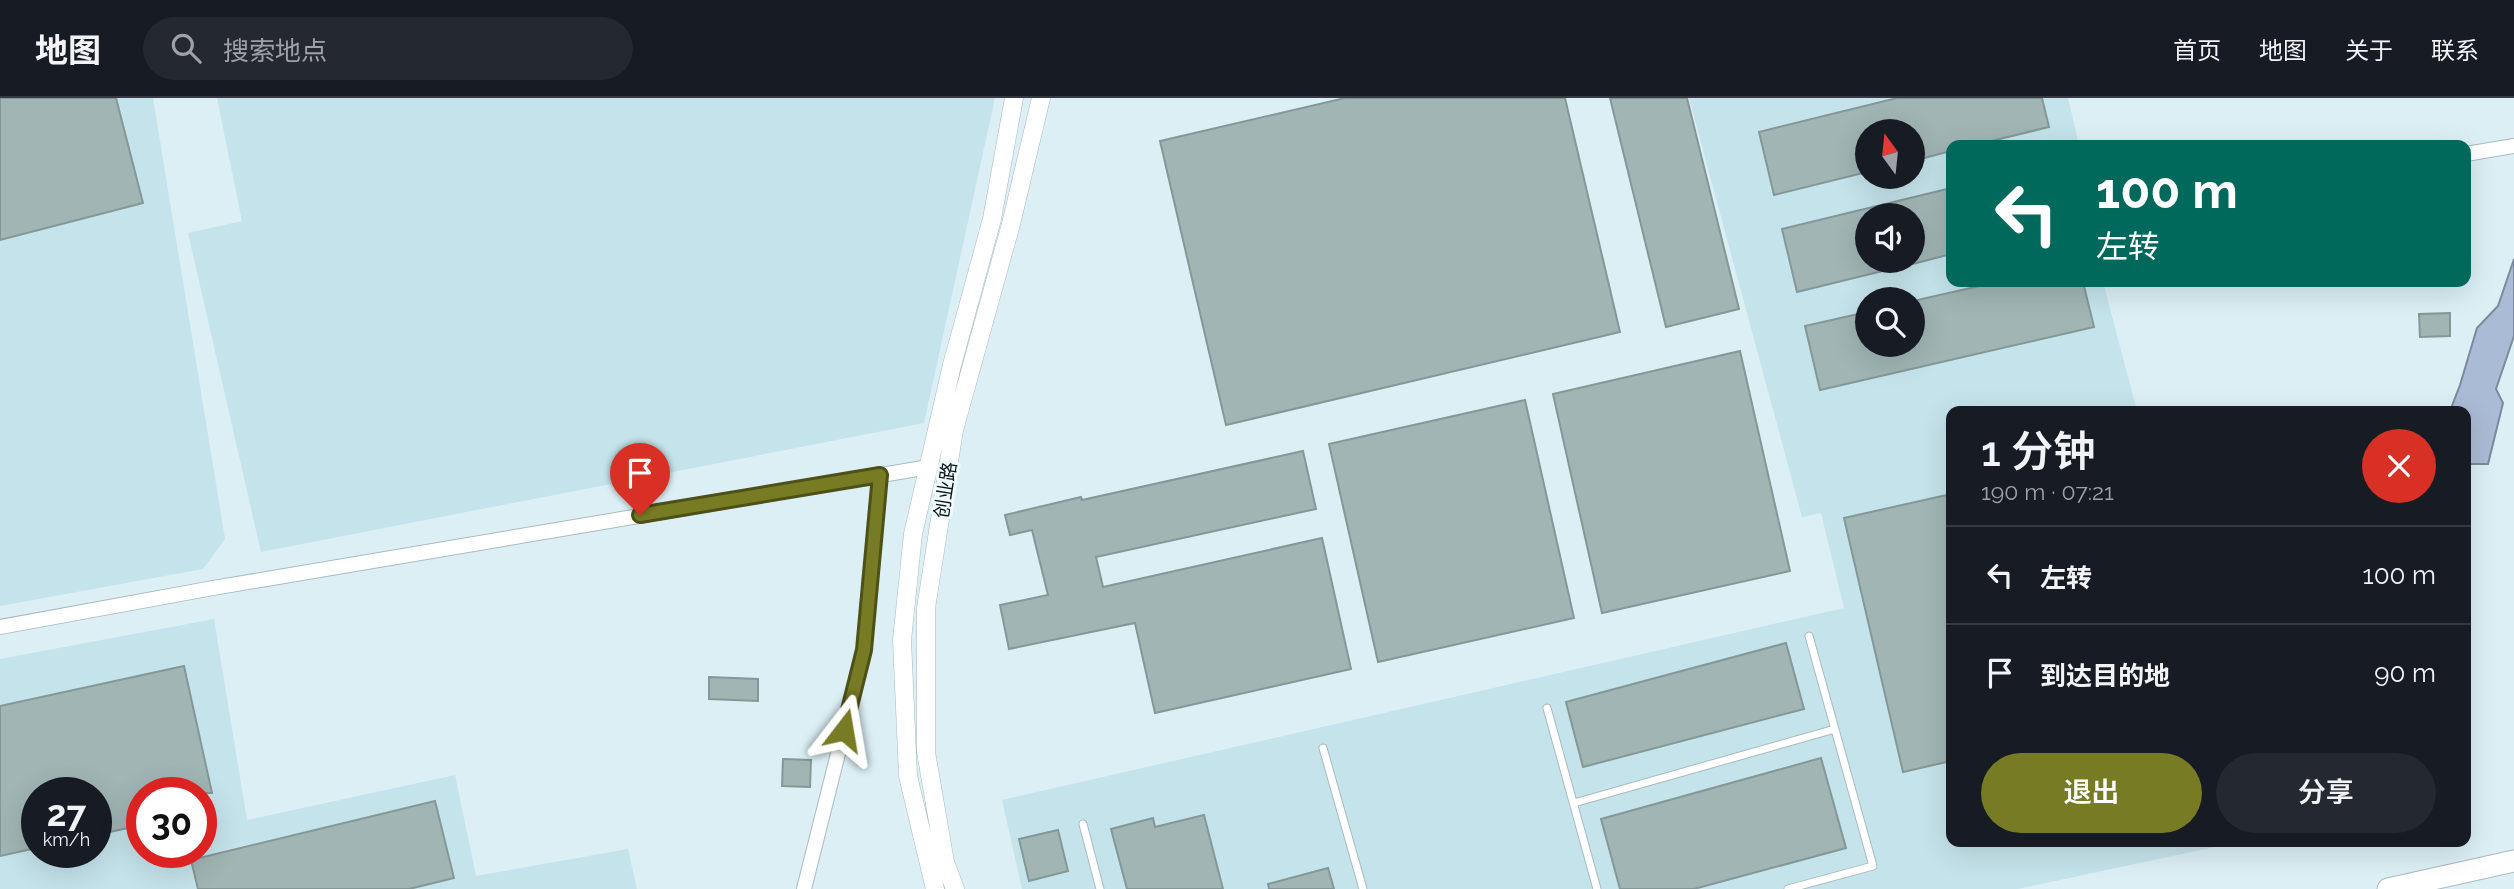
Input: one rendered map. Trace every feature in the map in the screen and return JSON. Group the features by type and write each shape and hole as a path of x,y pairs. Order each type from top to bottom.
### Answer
{"main road":[{"path":"2388,889 2514,861"}],"street":[{"name":"创业路","path":"935,889 908,776 902,640 914,534 952,365 992,219 1014,98"},
{"name":"创业路","path":"955,889 945,862 926,752 926,607 954,430 1041,98"},
{"path":"2471,152 2514,146"},
{"path":"0,627 213,588 929,467"},
{"path":"804,889 864,650 880,475"}],"lane":[{"path":"1788,889 1873,866 1809,636"},
{"path":"1547,708 1597,889"},
{"path":"1574,803 1835,729"},
{"path":"1323,748 1363,889"},
{"path":"1083,824 1100,889"}],"shaded area":[{"path":"0,98 153,98 225,539 203,569 0,606"},
{"path":"217,98 995,98 924,423 261,552 188,233 242,221"},
{"path":"1689,98 2068,98 2078,140 1946,140 1946,287 2104,287 2136,406 1946,406 1946,847 2215,847 2018,889 1022,889 1002,800 1844,608 1821,513 1802,517"},
{"path":"2514,259 2514,336 2496,389 2503,403 2488,464 2471,464 2471,406 2452,406 2477,328 2498,306"},
{"path":"214,619 247,820 455,775 476,876 628,849 637,889 0,889 0,659"}],"building":[{"path":"0,98 116,98 143,203 0,240"},
{"path":"1345,98 1565,98 1620,332 1226,425 1160,141"},
{"path":"1610,98 1687,98 1739,309 1666,327"},
{"path":"1897,98 2042,98 2049,127 1996,140 1946,140 1946,152 1925,158 1925,119 1855,119 1855,175 1774,195 1759,132"},
{"path":"1946,189 1946,255 1925,261 1925,203 1889,203"},
{"path":"1855,211 1855,273 1874,273 1797,292 1782,229"},
{"path":"1975,287 2084,287 2094,327 1820,390 1805,326 1855,315 1855,357 1925,357 1925,298"},
{"path":"2450,313 2450,336 2420,337 2419,314"},
{"path":"1740,351 1790,571 1602,613 1553,394"},
{"path":"1525,400 1574,618 1378,662 1329,444"},
{"path":"1303,451 1316,509 1096,557 1103,587 1322,538 1351,669 1155,713 1135,623 1009,649 1000,605 1048,595 1032,530 1010,535 1005,515"},
{"path":"1946,495 1946,762 1903,772 1844,518"},
{"path":"1786,643 1804,709 1583,767 1566,702"},
{"path":"184,666 208,777 126,777 126,828 112,832 112,777 21,777 21,851 0,856 0,706"},
{"path":"709,677 758,679 758,701 709,699"},
{"path":"1821,758 1846,848 1694,889 1620,889 1601,819"},
{"path":"783,759 811,760 810,787 782,786"},
{"path":"435,801 454,878 409,889 198,889 193,868 217,868 217,854"},
{"path":"1204,815 1223,889 1127,889 1111,829 1153,818 1155,827"},
{"path":"1058,830 1068,871 1029,881 1019,839"},
{"path":"1328,868 1334,889 1269,889 1268,884"}],"route":[{"path":"640,515 880,475 864,650 844,730"}]}
